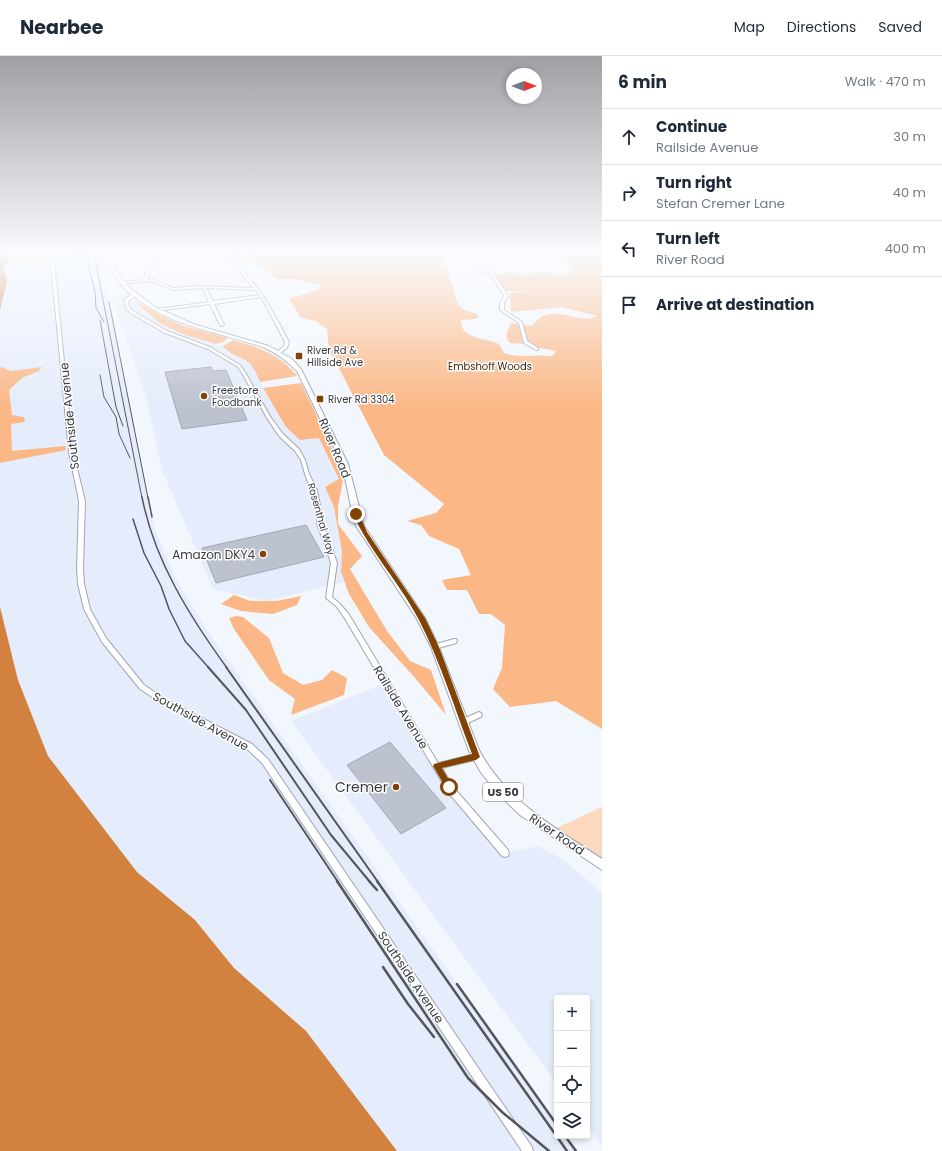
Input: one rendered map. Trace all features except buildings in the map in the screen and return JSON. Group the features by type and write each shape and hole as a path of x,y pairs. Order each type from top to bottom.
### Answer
{"main road":[{"name":"River Road","path":"150,305 157,310 190,325 254,342 278,352 294,363 299,370 345,464 360,526 413,604 435,647 476,757 490,779 524,812 602,865"}],"street":[{"name":"Southside Avenue","path":"57,305 71,452 82,501 80,547 81,584 93,622 112,652 142,687 163,701 249,746 265,761 528,1151"},
{"name":"Rosenthal Way","path":"127,305 132,312 166,332 209,348 239,366 253,386 269,418 281,435 297,450 303,460 314,490 321,526 334,563 329,598"},
{"path":"157,310 195,305"},
{"path":"213,305 222,325"},
{"path":"267,305 287,342 286,347 278,352"},
{"path":"502,305 502,310 521,323 525,342 538,349"},
{"name":"Railside Avenue","path":"329,598 338,605 346,615 451,790 468,811 490,833 504,853"},
{"path":"435,647 454,641"},
{"path":"463,722 479,715"},
{"path":"437,766 476,757"}],"shaded area":[{"path":"1,305 109,305 155,530 177,581 211,636 554,1121 554,1139 567,1139 576,1151 397,1151 306,1031 234,968 195,920 137,872 48,756 18,680 0,607"},
{"path":"114,305 139,305 161,324 185,335 223,346 226,351 248,362 257,373 263,388 286,428 319,437 340,480 325,487 334,506 342,551 341,572 344,582 267,601 213,589 162,470 146,396"},
{"path":"0,607 18,680 48,756 137,872 195,920 234,968 306,1031 397,1151 0,1151"},
{"path":"386,683 451,790 504,853 539,846 565,861 602,893 602,1146 590,1129 590,995 554,995 554,1080 291,721"},
{"path":"602,807 602,865 550,831"}],"green space":[{"path":"139,305 142,305 181,325 228,338 223,342 216,344 185,335 161,324"},
{"name":"Embshoff Woods","path":"293,305 458,305 466,311 475,313 479,317 475,319 461,320 462,327 469,335 499,344 504,353 515,355 552,356 556,351 539,349 527,344 510,343 506,335 511,323 532,326 541,317 548,314 584,319 597,316 562,307 511,312 511,305 602,305 602,729 556,701 510,707 493,689 502,668 505,625 491,614 479,614 467,590 447,590 442,580 471,575 459,549 429,536 421,525 407,521 436,513 444,504 384,455 329,349 327,329 316,321 301,318"},
{"path":"233,340 260,349 276,357 284,362 297,376 260,382 250,364 225,349 223,346"},
{"path":"2,367 11,371 42,367 39,371 22,378 9,390 12,415 24,417 25,422 11,424 12,451 65,446 66,450 0,463 0,368"},
{"path":"301,383 344,474 338,507 338,524 362,556 350,569 387,631 410,661 431,670 446,715 369,627 349,594 341,572 342,551 334,507 325,487 339,479 319,438 300,440 286,427 263,388"},
{"path":"234,595 250,601 277,601 301,596 297,605 273,614 241,611 221,604"},
{"path":"236,616 243,617 269,638 283,673 303,685 322,680 332,670 347,678 344,695 291,715 295,699 269,680 234,629 229,618"}],"railway":[{"path":"96,305 104,322"},
{"path":"104,305 142,498"},
{"path":"110,305 148,498"},
{"path":"100,320 116,407 123,426"},
{"path":"100,375 104,397 116,417 119,434 130,458"},
{"path":"142,497 155,543 164,565 187,608 227,668"},
{"path":"148,497 152,517"},
{"path":"133,519 144,553 161,586 169,609 185,641 209,668"},
{"path":"208,667 246,710 331,835 370,882"},
{"path":"226,667 378,882"},
{"path":"270,780 338,882"},
{"path":"337,881 468,1078 502,1112 549,1151"},
{"path":"369,881 377,890"},
{"path":"377,881 567,1151"},
{"path":"383,967 408,1004 434,1037"},
{"path":"457,984 554,1121"},
{"path":"567,1139 576,1151"}],"place":[{"name":"River Rd & Hillside Ave","path":"299,356"},
{"name":"Freestore Foodbank","path":"204,396"},
{"name":"River Rd 3304","path":"320,399"},
{"name":"Amazon DKY4","path":"263,554"},
{"name":"Cremer","path":"396,787"}],"route":[{"path":"356,514 360,526 421,618 435,647 476,757 437,766 449,787"}]}
